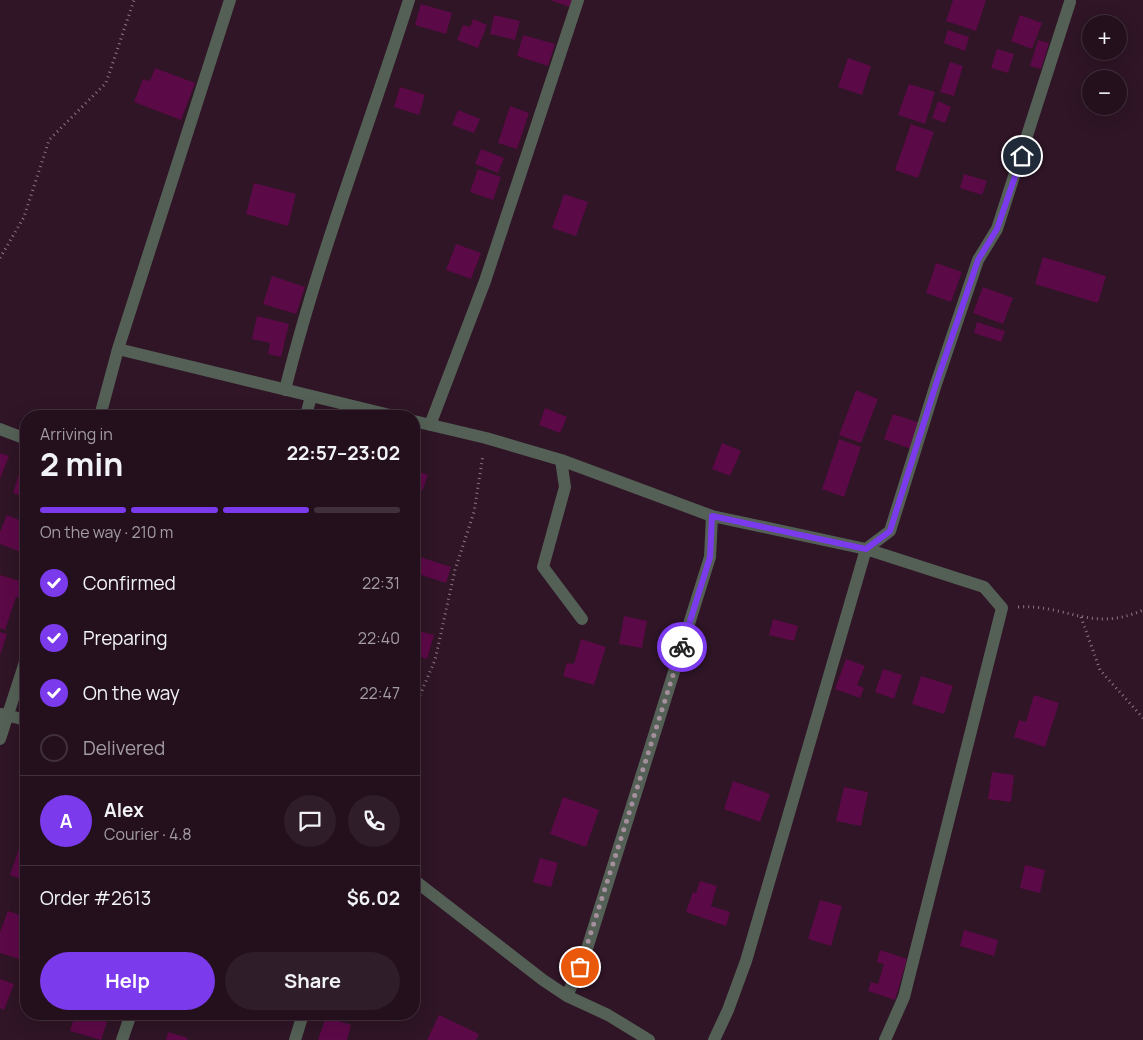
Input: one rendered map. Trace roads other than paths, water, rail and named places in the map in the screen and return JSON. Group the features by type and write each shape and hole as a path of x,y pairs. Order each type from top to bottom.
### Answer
{"street":[{"path":"102,410 118,349 230,0"},
{"path":"285,390 318,270 374,111 409,0"},
{"path":"430,425 486,281 578,0"},
{"path":"714,1040 728,1010 746,961 866,549 890,531 936,384 978,260 997,229 1071,1"},
{"path":"118,349 369,410"},
{"path":"308,410 311,396"},
{"path":"420,422 486,438 561,460 712,516 866,549 984,587 1002,608 904,998 885,1040"},
{"path":"0,429 20,436"},
{"path":"561,460 565,487 543,566 582,619"},
{"path":"567,996 586,952 710,557 712,516"},
{"path":"0,739 4,714 20,675"},
{"path":"4,714 20,718"},
{"path":"420,885 543,980 567,996 608,1015 649,1040"},
{"path":"122,1040 129,1020"},
{"path":"294,1040 301,1020"}]}
